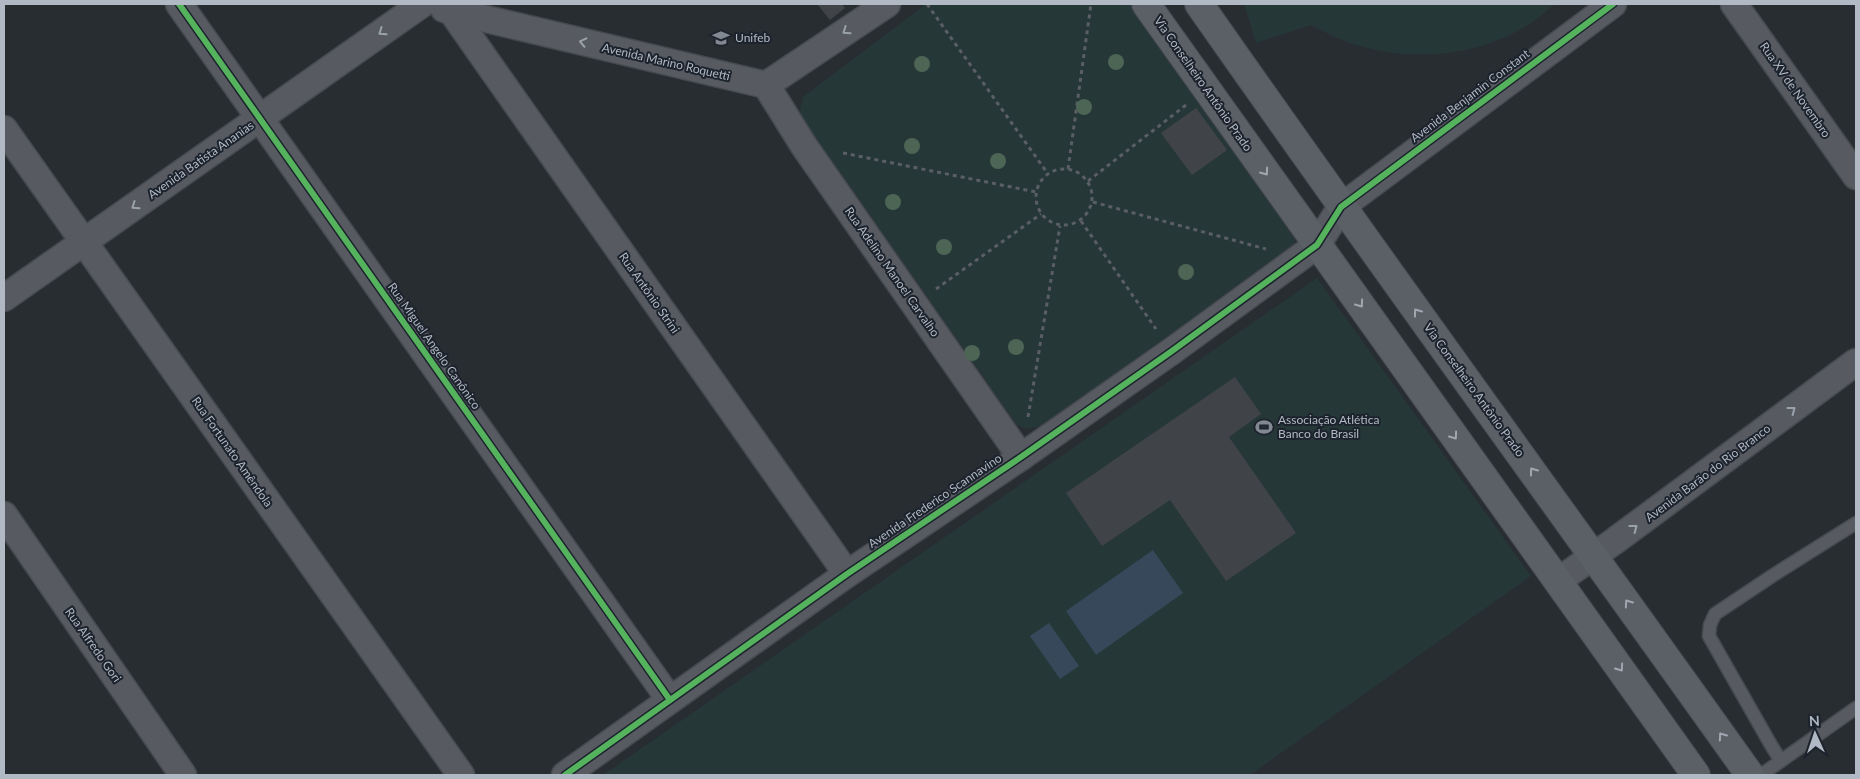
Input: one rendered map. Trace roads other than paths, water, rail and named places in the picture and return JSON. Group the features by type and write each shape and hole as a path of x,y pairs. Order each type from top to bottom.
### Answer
{"main road":[{"name":"Via Conselheiro Antônio Prado","path":"1146,4 1206,88 1307,252 1558,580 1696,775"},
{"name":"Via Conselheiro Antônio Prado","path":"1198,4 1341,207 1750,775"}],"street":[{"name":"Rua Miguel Angelo Canônico","path":"179,4 670,700"},
{"name":"Avenida Batista Ananias","path":"4,298 424,4"},
{"name":"Avenida Marino Roquetti","path":"424,4 766,85"},
{"path":"766,85 887,4"},
{"name":"Avenida Benjamin Constant","path":"1341,207 1613,4"},
{"name":"Rua XV de Novembro","path":"1734,4 1856,176"},
{"name":"Rua Antônio Strini","path":"452,12 847,574"},
{"name":"Rua Adelino Manoel Carvalho","path":"766,85 804,146 1021,457"},
{"name":"Rua Fortunato Amêndola","path":"4,129 461,775"},
{"path":"1307,252 1341,207"},
{"name":"Avenida Frederico Scannavino","path":"565,775 847,574 1021,457 1172,351 1307,252"},
{"name":"Avenida Barão do Rio Branco","path":"1558,580 1616,540 1856,362"},
{"name":"Rua Alfredo Gori","path":"4,515 183,775"}],"lane":[{"path":"1781,761 1770,746 1709,636 1710,625 1715,614 1856,523"},
{"path":"1761,775 1856,708"}],"water":[{"path":"1153,550 1183,593 1096,655 1066,611"},
{"path":"1049,623 1079,666 1060,679 1030,636"}],"place":[{"name":"Unifeb","path":"721,38"},
{"name":"Associação Atlética Banco do Brasil","path":"1264,427"}]}
